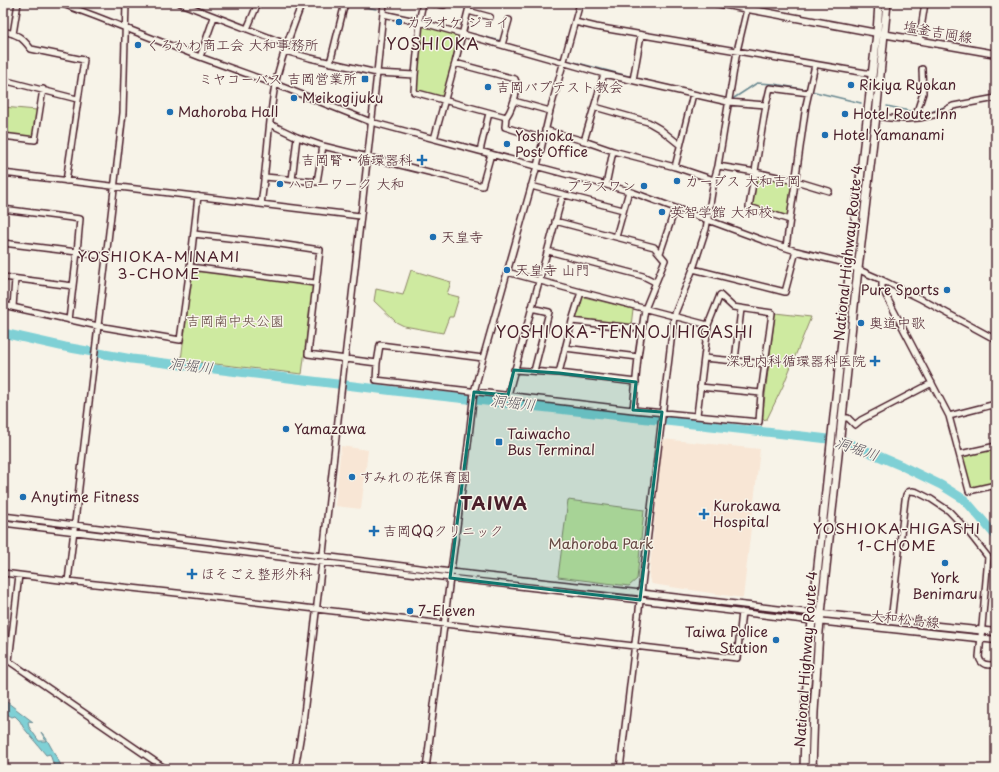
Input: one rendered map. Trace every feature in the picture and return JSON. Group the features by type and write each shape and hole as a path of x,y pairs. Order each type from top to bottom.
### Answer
{"highway":[{"name":"National Highway Route 4","path":"804,769 806,698 812,621 836,436 850,266 877,34 879,3"},
{"name":"National Highway Route 4","path":"836,436 842,418 885,35 887,3"},
{"name":"National Highway Route 4","path":"812,769 820,622 834,450"}],"main road":[{"name":"塩釜吉岡線","path":"716,3 877,34 996,54"},
{"name":"大和松島線","path":"813,613 996,632"},
{"name":"大和松島線","path":"812,621 996,640"}],"street":[{"path":"13,34 18,3"},
{"path":"60,3 200,57 276,84 371,122 629,191 762,240 796,251 841,262 921,299 991,337 996,338"},
{"path":"68,581 123,113 126,3"},
{"path":"180,3 192,5 214,17 286,44"},
{"path":"247,29 258,3"},
{"path":"261,204 276,84 286,44 302,3"},
{"path":"295,769 322,562 384,3"},
{"path":"423,3 418,20 414,92 506,117"},
{"path":"429,3 444,5 445,3"},
{"path":"434,139 470,3"},
{"path":"426,769 474,394 580,3"},
{"path":"919,40 925,3"},
{"path":"330,63 344,4"},
{"path":"620,769 674,316 693,269 706,229 737,51 747,8"},
{"path":"468,11 490,17"},
{"path":"383,14 418,20 463,31 604,74 633,78 693,94 766,105"},
{"path":"200,57 214,17"},
{"path":"503,42 509,20"},
{"path":"575,22 641,35 872,74"},
{"path":"3,31 23,39 31,49 84,60 66,181"},
{"path":"633,78 641,35"},
{"path":"285,51 330,63 377,73 415,75"},
{"path":"455,63 515,79 518,84 514,101 509,114 506,117 505,127 543,139"},
{"path":"786,248 806,105 815,65"},
{"path":"915,118 923,93 922,69"},
{"path":"584,141 604,74"},
{"path":"3,80 77,99"},
{"path":"790,220 749,207 770,88 810,91"},
{"path":"3,136 35,140 42,89"},
{"path":"675,167 693,94"},
{"path":"876,116 907,119 915,118 938,114 953,106 996,98"},
{"path":"514,101 550,111"},
{"path":"595,107 648,122 660,129 680,145"},
{"path":"480,151 489,113"},
{"path":"270,124 297,137 322,146 482,186 491,154"},
{"path":"545,130 613,151 675,167 714,180"},
{"path":"292,180 297,137"},
{"path":"265,177 317,182 322,146"},
{"path":"606,185 613,151"},
{"path":"718,166 755,172 829,190"},
{"path":"3,173 360,216"},
{"path":"531,186 624,210"},
{"path":"616,237 629,191"},
{"path":"508,395 563,194"},
{"path":"3,306 98,326 180,340 198,196"},
{"path":"3,209 80,218 69,320"},
{"path":"660,253 676,209"},
{"path":"555,221 654,247 665,260 646,309 638,356 633,410"},
{"path":"194,234 320,250 308,354 377,363"},
{"path":"3,243 106,257"},
{"path":"548,251 643,276 655,283"},
{"path":"693,269 785,292 796,251"},
{"path":"190,267 315,283"},
{"path":"508,272 708,325"},
{"path":"3,277 73,286"},
{"path":"13,307 15,279"},
{"path":"882,280 882,288 949,416 969,491 996,485"},
{"path":"558,373 581,292"},
{"path":"483,358 380,345 376,380 474,394 508,395 633,410 759,422 761,393 772,313 733,307 720,295 708,325 697,415"},
{"path":"531,308 549,312 534,371"},
{"path":"735,360 741,309"},
{"path":"572,321 642,329"},
{"path":"565,348 638,356"},
{"path":"704,358 766,364"},
{"path":"514,370 558,373 636,382"},
{"path":"842,418 848,418 856,425 861,420 932,383"},
{"path":"700,387 761,393"},
{"path":"949,416 996,404"},
{"path":"960,454 996,446"},
{"path":"891,621 906,494 912,491 918,492 950,510 988,557 982,631 978,653 980,661 986,665 996,665"},
{"path":"3,516 451,572 813,613"},
{"path":"3,523 812,621"},
{"path":"3,573 737,658 742,612"},
{"path":"9,661 19,575"},
{"path":"3,657 166,769"}],"highlighted area":[{"path":"514,370 559,373 636,382 633,410 662,412 640,600 450,578 474,392 508,395"}],"shaded area":[{"name":"Kurokawa Hospital","path":"662,439 760,449 743,598 652,584 649,578"},
{"path":"341,446 368,450 361,509 335,506"}],"green space":[{"path":"422,23 461,33 443,96 440,98 416,91"},
{"path":"3,107 37,110 33,138 3,134"},
{"path":"758,176 794,182 788,218 752,206"},
{"path":"411,270 451,282 447,294 459,297 453,317 449,317 443,333 404,326 396,322 374,301 376,289 403,295"},
{"name":"吉岡南中央公園","path":"196,271 311,284 313,287 302,374 181,360 192,273"},
{"path":"584,297 633,309 631,326 578,321 576,317 581,299"},
{"path":"775,313 811,317 783,386 767,419 762,420"},
{"path":"996,449 996,483 972,487 970,485 963,458 966,454"},
{"name":"Mahoroba Park","path":"568,500 644,510 637,579 629,586 558,577"}],"water":[{"path":"3,699 33,722 29,721 29,727 39,741 46,741 41,732 46,738 63,769 55,769 50,754 46,755 23,727 20,721 15,716 12,717 3,712"}],"waterway":[{"path":"346,3 376,9"},
{"path":"464,32 501,41"},
{"path":"504,43 562,59"},
{"path":"566,60 632,77"},
{"path":"635,78 727,99"},
{"path":"731,100 757,83 774,84 808,90"},
{"path":"811,91 861,103"},
{"path":"921,114 929,113 952,104 996,95"},
{"path":"887,106 914,112"},
{"name":"洞堀川","path":"3,333 65,347 132,359 403,392 843,441 902,466 941,485 965,500 996,536"}],"place":[{"name":"カラオケ ジョイ","path":"399,22"},
{"name":"くろかわ商工会 大和事務所","path":"138,45"},
{"name":"ミヤコーバス 吉岡営業所","path":"365,79"},
{"name":"Rikiya Ryokan","path":"851,85"},
{"name":"吉岡バプテスト教会","path":"488,87"},
{"name":"Meikogijuku","path":"294,98"},
{"name":"Mahoroba Hall","path":"170,112"},
{"name":"Hotel Route Inn","path":"845,114"},
{"name":"Hotel Yamanami","path":"825,135"},
{"name":"Yoshioka Post Office","path":"507,144"},
{"name":"吉岡腎・循環器科","path":"422,160"},
{"name":"カーブス 大和吉岡","path":"677,181"},
{"name":"ハローワーク 大和","path":"280,184"},
{"name":"プラスワン","path":"644,186"},
{"name":"英智学館 大和校","path":"662,212"},
{"name":"天皇寺","path":"433,237"},
{"name":"天皇寺 山門","path":"507,270"},
{"name":"Pure Sports","path":"947,290"},
{"name":"奥道中歌","path":"861,323"},
{"name":"深見内科循環器科医院","path":"875,361"},
{"name":"Yamazawa","path":"286,429"},
{"name":"Taiwacho Bus Terminal","path":"499,442"},
{"name":"すみれの花保育園","path":"352,477"},
{"name":"Anytime Fitness","path":"23,497"},
{"name":"Kurokawa Hospital","path":"704,514"},
{"name":"吉岡QQクリニック","path":"374,531"},
{"name":"York Benimaru","path":"945,563"},
{"name":"ほそごえ整形外科","path":"192,574"},
{"name":"7-Eleven","path":"410,611"},
{"name":"Taiwa Police Station","path":"776,640"}],"district":[{"name":"YOSHIOKA","path":"433,44"},
{"name":"YOSHIOKA-MINAMI 3-CHOME","path":"159,266"},
{"name":"YOSHIOKA-TENNOJIHIGASHI","path":"625,332"},
{"name":"TAIWA","path":"494,504"},
{"name":"YOSHIOKA-HIGASHI 1-CHOME","path":"897,538"}]}
